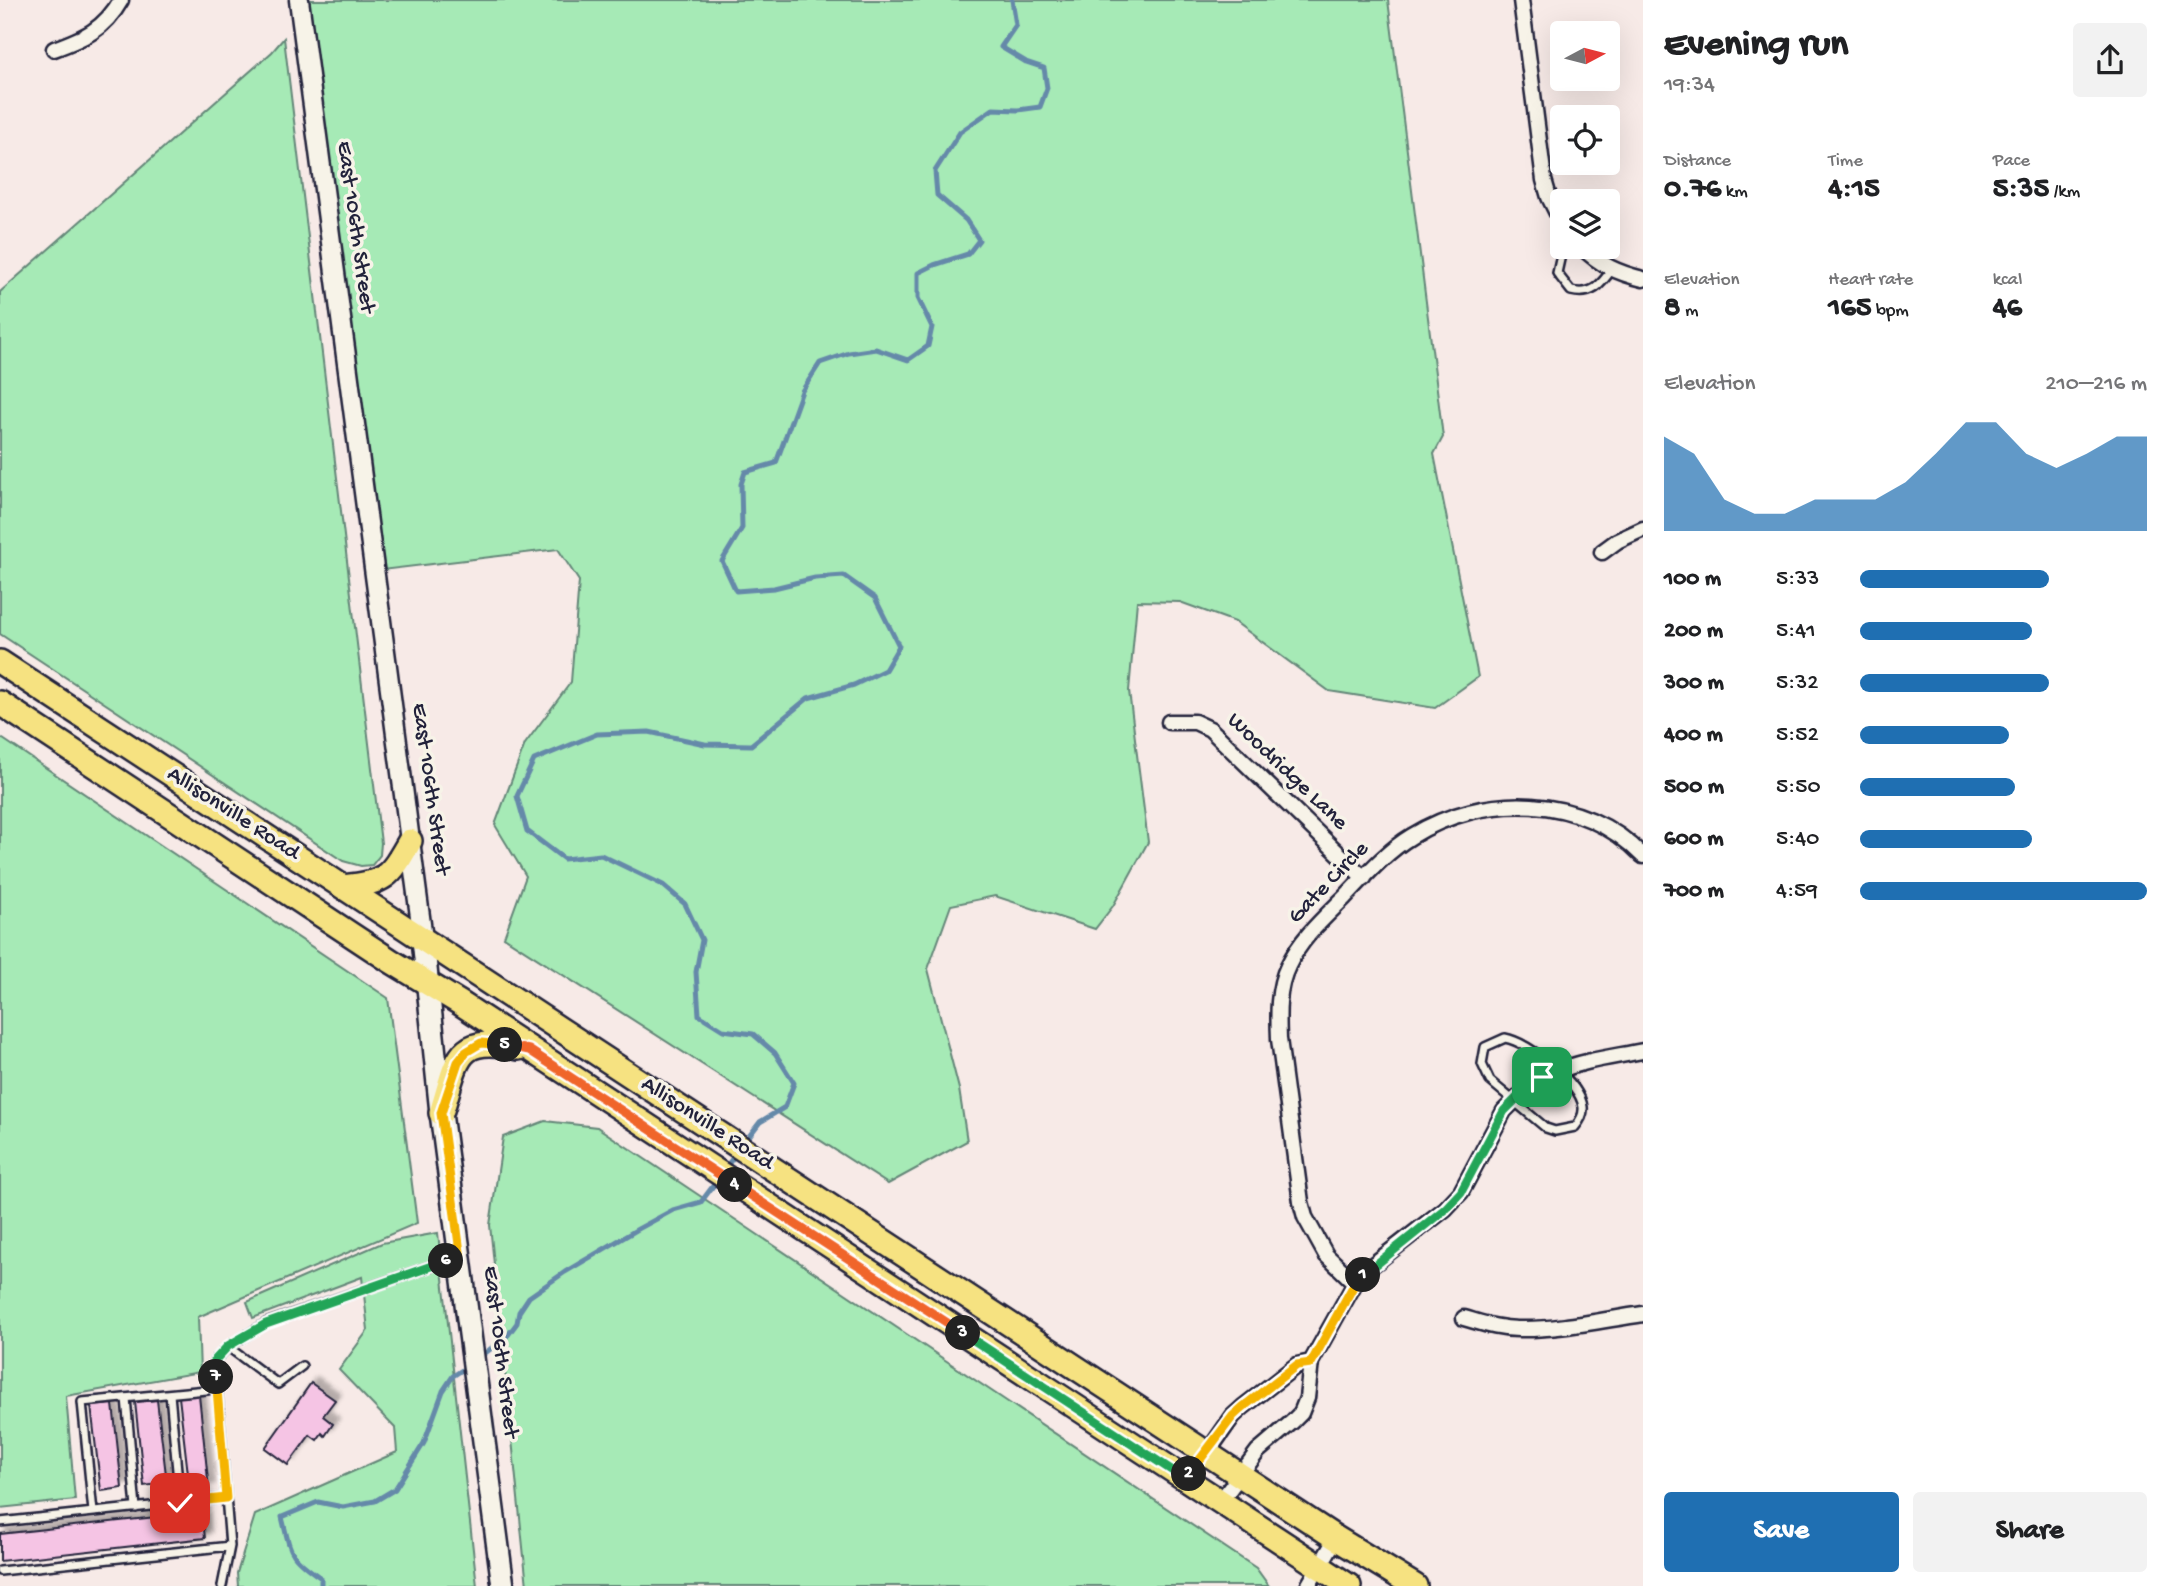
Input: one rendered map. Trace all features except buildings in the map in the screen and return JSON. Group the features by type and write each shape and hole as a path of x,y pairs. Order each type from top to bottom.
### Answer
{"main road":[{"name":"Allisonville Road","path":"0,662 1336,1538 1415,1586"},
{"name":"Allisonville Road","path":"0,703 1220,1502 1313,1577 1349,1586"},
{"path":"343,887 380,880 396,866 410,841"},
{"name":"East 106th Street","path":"423,939 441,1113 503,1586"},
{"path":"441,1113 458,1062 474,1045 489,1043 529,1050"}],"street":[{"path":"54,49 86,37 107,22 121,0"},
{"name":"East 106th Street","path":"299,0 423,939"},
{"path":"1521,0 1544,180 1550,199"},
{"path":"1595,259 1623,274 1643,279"},
{"path":"1602,552 1617,541 1643,529"},
{"name":"Woodridge Lane","path":"1169,722 1195,722 1210,729 1364,878"},
{"name":"Gate Circle","path":"1355,1283 1326,1255 1310,1230 1303,1210 1279,1039 1278,1013 1280,991 1287,967 1304,939 1389,853 1411,836 1445,817 1480,807 1519,804 1563,810 1600,824 1643,856"},
{"path":"1220,1502 1258,1451 1293,1423 1301,1413 1307,1398 1311,1363 1355,1283 1370,1267 1445,1209 1461,1192 1504,1111 1530,1085 1558,1069 1643,1051"},
{"path":"1464,1318 1491,1326 1516,1329 1643,1314"},
{"path":"1185,1479 1233,1416 1297,1365 1311,1363"},
{"path":"1313,1577 1336,1538"}],"lane":[{"path":"1560,259 1557,273 1571,291 1593,291 1603,283 1612,269"},
{"path":"1505,1038 1514,1039 1558,1069 1581,1098 1583,1113 1575,1127 1555,1131 1546,1128 1514,1101 1496,1089 1484,1073 1482,1057 1485,1047 1505,1038"},
{"path":"222,1586 230,1546 215,1360 228,1346 266,1324 446,1261 461,1259"},
{"path":"228,1346 278,1384 302,1366"},
{"path":"93,1512 82,1402 216,1389"},
{"path":"170,1394 180,1503"},
{"path":"126,1398 136,1508"},
{"path":"0,1521 226,1498"},
{"path":"0,1572 230,1546"}],"green space":[{"path":"307,0 1388,0 1443,437 1434,454 1478,677 1435,708 1329,691 1235,622 1180,602 1137,601 1129,691 1148,842 1113,906 1095,929 995,896 951,905 928,969 959,1089 967,1141 888,1184 504,937 526,876 495,825 525,744 571,682 579,581 558,549 382,570"},
{"path":"284,38 381,843 380,855 372,865 361,866 343,861 0,634 0,292 272,52"},
{"path":"0,737 388,998 417,1223 198,1317 200,1372 66,1396 75,1500 0,1508"},
{"path":"545,1121 597,1127 1256,1568 1269,1586 527,1586 490,1225 503,1137"},
{"path":"438,1233 477,1586 238,1586 237,1573 255,1515 397,1452 395,1428 339,1370 368,1330 362,1277 253,1318 247,1302 382,1243"}],"waterway":[{"path":"743,1144 760,1122 785,1107 794,1083 775,1053 753,1034 723,1030 699,1015 696,972 702,940 685,904 663,885 601,855 564,859 527,831 517,796 534,760 597,734 649,732 705,744 751,745 808,698 854,685 885,670 899,646 875,598 844,576 815,578 774,588 736,591 722,561 742,528 741,484 745,472 776,463 802,391 820,363 849,353 876,349 908,360 928,346 932,327 918,298 918,273 968,254 979,240 966,220 937,195 935,171 960,132 993,109 1040,107 1047,88 1044,68 1026,62 1001,47 1016,25 1012,0"},
{"path":"724,1170 737,1152"},
{"path":"479,1358 508,1335 529,1297 565,1272 638,1229 673,1210 701,1202 719,1178"},
{"path":"321,1586 321,1578 293,1553 282,1517 318,1502 343,1507 375,1501 395,1489 424,1443 443,1391 453,1376 468,1366"}],"route":[{"path":"180,1503 226,1498 215,1360 228,1346 266,1324 446,1261 461,1259 441,1113 458,1062 474,1045 503,1044 529,1050 1185,1479 1233,1416 1297,1365 1311,1363 1355,1283 1370,1267 1445,1209 1461,1192 1504,1111 1542,1077"}]}
